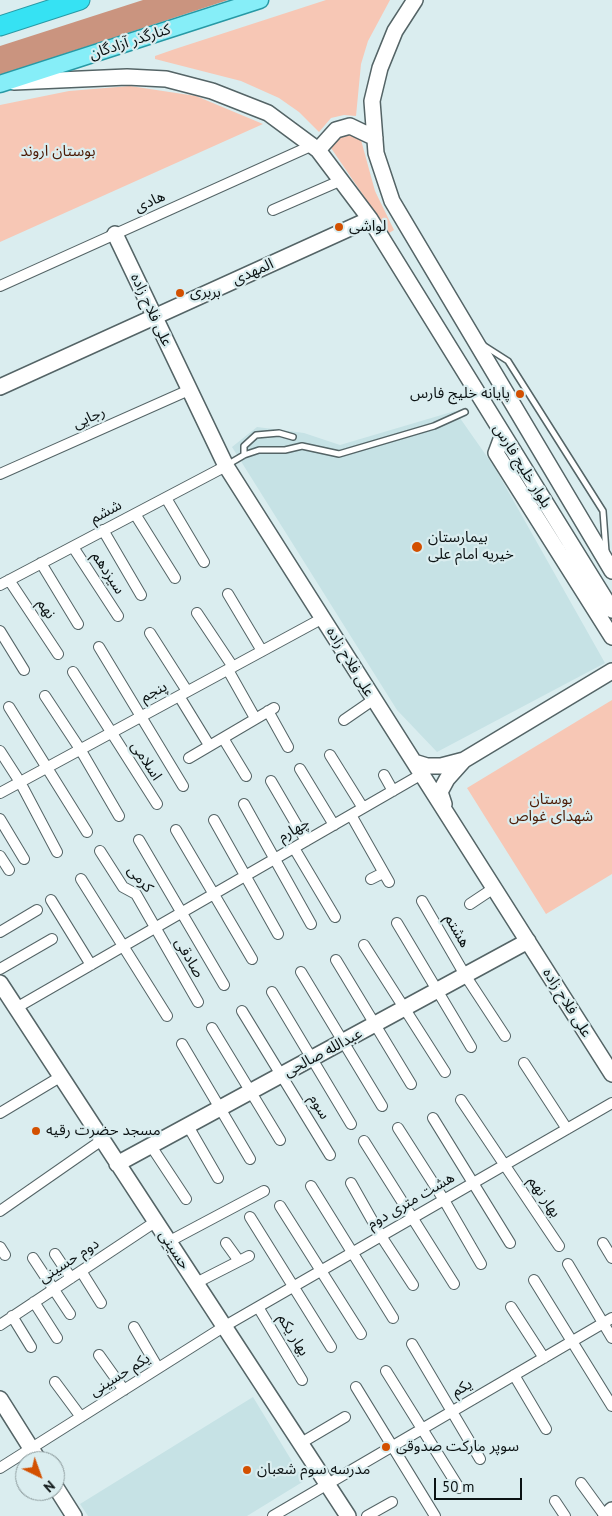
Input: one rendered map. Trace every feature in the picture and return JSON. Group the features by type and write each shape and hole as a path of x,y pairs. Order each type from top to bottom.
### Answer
{"highway":[{"path":"0,26 80,0"}],"main road":[{"name":"کنارگذر آزادگان","path":"3,83 260,0"}],"street":[{"name":"بلوار خلیج فارس","path":"415,0 395,31 380,68 372,101 376,153 392,200 610,567"},
{"name":"بلوار خلیج فارس","path":"3,83 128,78 166,79 212,91 268,113 315,147 370,219 612,610"},
{"path":"315,147 336,130 350,126 375,138"},
{"name":"هادی","path":"0,286 315,147"},
{"path":"273,210 342,180"},
{"name":"المهدی","path":"0,387 370,219"},
{"name":"علی فلاح زاده","path":"115,234 226,466 612,1074"},
{"name":"رجایی","path":"0,474 189,390"},
{"path":"503,434 496,453 612,638"},
{"name":"ششم","path":"4,582 226,466"},
{"path":"166,498 204,562"},
{"path":"135,514 175,578"},
{"path":"103,530 141,595"},
{"name":"سیزدهم","path":"73,547 118,616"},
{"path":"40,564 78,624"},
{"name":"نهم","path":"4,582 58,654"},
{"path":"228,594 262,651"},
{"path":"197,613 230,668 255,718"},
{"name":"پنجم","path":"0,793 323,618"},
{"path":"0,631 24,670"},
{"path":"150,632 209,745"},
{"path":"99,647 183,786"},
{"path":"446,812 440,792 446,779 464,760 612,671"},
{"name":"اسلامی","path":"73,672 157,804"},
{"path":"44,696 80,749 119,816"},
{"path":"344,720 373,700"},
{"path":"10,708 87,832"},
{"path":"189,758 271,709 288,747"},
{"path":"223,738 246,776"},
{"path":"0,751 20,782 57,852"},
{"path":"330,755 363,808"},
{"path":"418,768 441,766 464,760"},
{"name":"چهارم","path":"9,1004 91,965 274,860 393,791 418,768"},
{"path":"300,769 334,825"},
{"path":"384,775 393,791"},
{"path":"271,781 306,841"},
{"path":"244,804 311,924"},
{"path":"351,815 389,882"},
{"path":"0,819 24,859"},
{"path":"214,820 278,934"},
{"path":"176,830 252,959"},
{"path":"139,840 224,985"},
{"path":"294,848 335,917"},
{"name":"کرمی","path":"100,851 123,887 136,894 155,928"},
{"path":"0,856 9,870"},
{"path":"371,879 384,873"},
{"path":"81,879 166,1016"},
{"path":"470,904 494,888"},
{"path":"51,900 91,965"},
{"name":"هشتم","path":"422,901 465,975 505,1036"},
{"path":"0,932 37,910"},
{"path":"397,923 471,1047"},
{"name":"صادقی","path":"155,928 198,1002"},
{"path":"0,969 52,939"},
{"name":"عبدالله صالحی","path":"117,1164 528,941"},
{"path":"364,945 445,1072"},
{"path":"336,960 411,1084"},
{"path":"301,972 382,1106"},
{"name":"حسینی","path":"0,983 9,1004 102,1140 348,1516"},
{"path":"272,992 351,1124"},
{"name":"سوم","path":"242,1011 330,1155"},
{"path":"212,1028 280,1140"},
{"path":"182,1044 250,1159"},
{"path":"524,1063 567,1129"},
{"path":"0,1114 60,1077"},
{"name":"بهار نهم","path":"461,1100 559,1246"},
{"name":"هشت متری دوم","path":"224,1326 612,1102"},
{"path":"433,1118 510,1243"},
{"path":"188,1126 218,1178"},
{"path":"398,1128 444,1200 481,1264"},
{"path":"0,1211 102,1140"},
{"path":"364,1141 454,1284"},
{"path":"152,1146 186,1198"},
{"path":"351,1183 381,1236 413,1285"},
{"path":"311,1186 393,1318"},
{"path":"168,1242 264,1191"},
{"path":"280,1206 361,1334"},
{"path":"250,1218 331,1347"},
{"name":"دوم حسینی","path":"0,1324 155,1222"},
{"path":"226,1243 239,1262"},
{"path":"603,1243 612,1258"},
{"path":"55,1254 71,1278"},
{"path":"196,1284 249,1256"},
{"path":"33,1258 70,1314"},
{"path":"568,1264 608,1321 612,1338"},
{"path":"81,1271 101,1303"},
{"path":"534,1280 612,1406"},
{"path":"34,1302 57,1338"},
{"name":"بهار یکم","path":"258,1307 302,1380"},
{"path":"511,1307 544,1358"},
{"path":"12,1316 31,1347"},
{"name":"یکم","path":"273,1516 608,1321"},
{"name":"یکم حسینی","path":"40,1451 81,1417 224,1326"},
{"path":"134,1327 158,1368"},
{"path":"412,1344 453,1410 480,1459"},
{"path":"99,1355 124,1390"},
{"path":"386,1371 459,1488"},
{"path":"514,1375 546,1429"},
{"path":"55,1382 81,1417"},
{"path":"356,1386 435,1516"},
{"path":"0,1399 32,1451"},
{"path":"301,1443 345,1417"},
{"name":"یکم حسینی","path":"2,1464 15,1460"},
{"path":"581,1483 606,1516 612,1510"},
{"path":"64,1501 74,1516"},
{"path":"555,1501 565,1516"},
{"path":"367,1516 392,1502"}],"lane":[{"path":"475,340 508,361 603,511 610,567"},
{"path":"226,466 244,455 259,450 285,450 302,446 338,454 434,426 465,412"},
{"path":"244,455 244,446 256,435 274,432 293,437"}],"shaded area":[{"path":"143,0 228,0 0,75 0,46"},
{"name":"بیمارستان خیریه امام علی","path":"455,411 495,468 605,663 437,752 397,710 232,447 257,427 304,433 340,445"},
{"path":"253,1397 304,1481 247,1516 88,1516 80,1504"}],"green space":[{"path":"326,0 390,0 368,41 361,64 356,116 344,115 331,118 319,132 299,112 279,98 241,81 155,59 155,56 175,49"},
{"name":"بوستان اروند","path":"130,86 196,96 263,124 0,242 0,105 69,91"},
{"path":"343,132 357,135 361,140 375,191 394,230 389,233 331,148 331,144"},
{"name":"بوستان شهدای غواص","path":"612,700 612,874 546,914 467,788"}],"place":[{"name":"لواشی","path":"339,227"},
{"name":"بربری","path":"180,293"},
{"name":"پایانه خلیج فارس","path":"520,394"},
{"name":"بیمارستان خیریه امام علی","path":"417,547"},
{"name":"مسجد حضرت رقیه","path":"36,1131"},
{"name":"سوپر مارکت صدوقی","path":"386,1447"},
{"name":"مدرسه سوم شعبان","path":"247,1470"}]}
